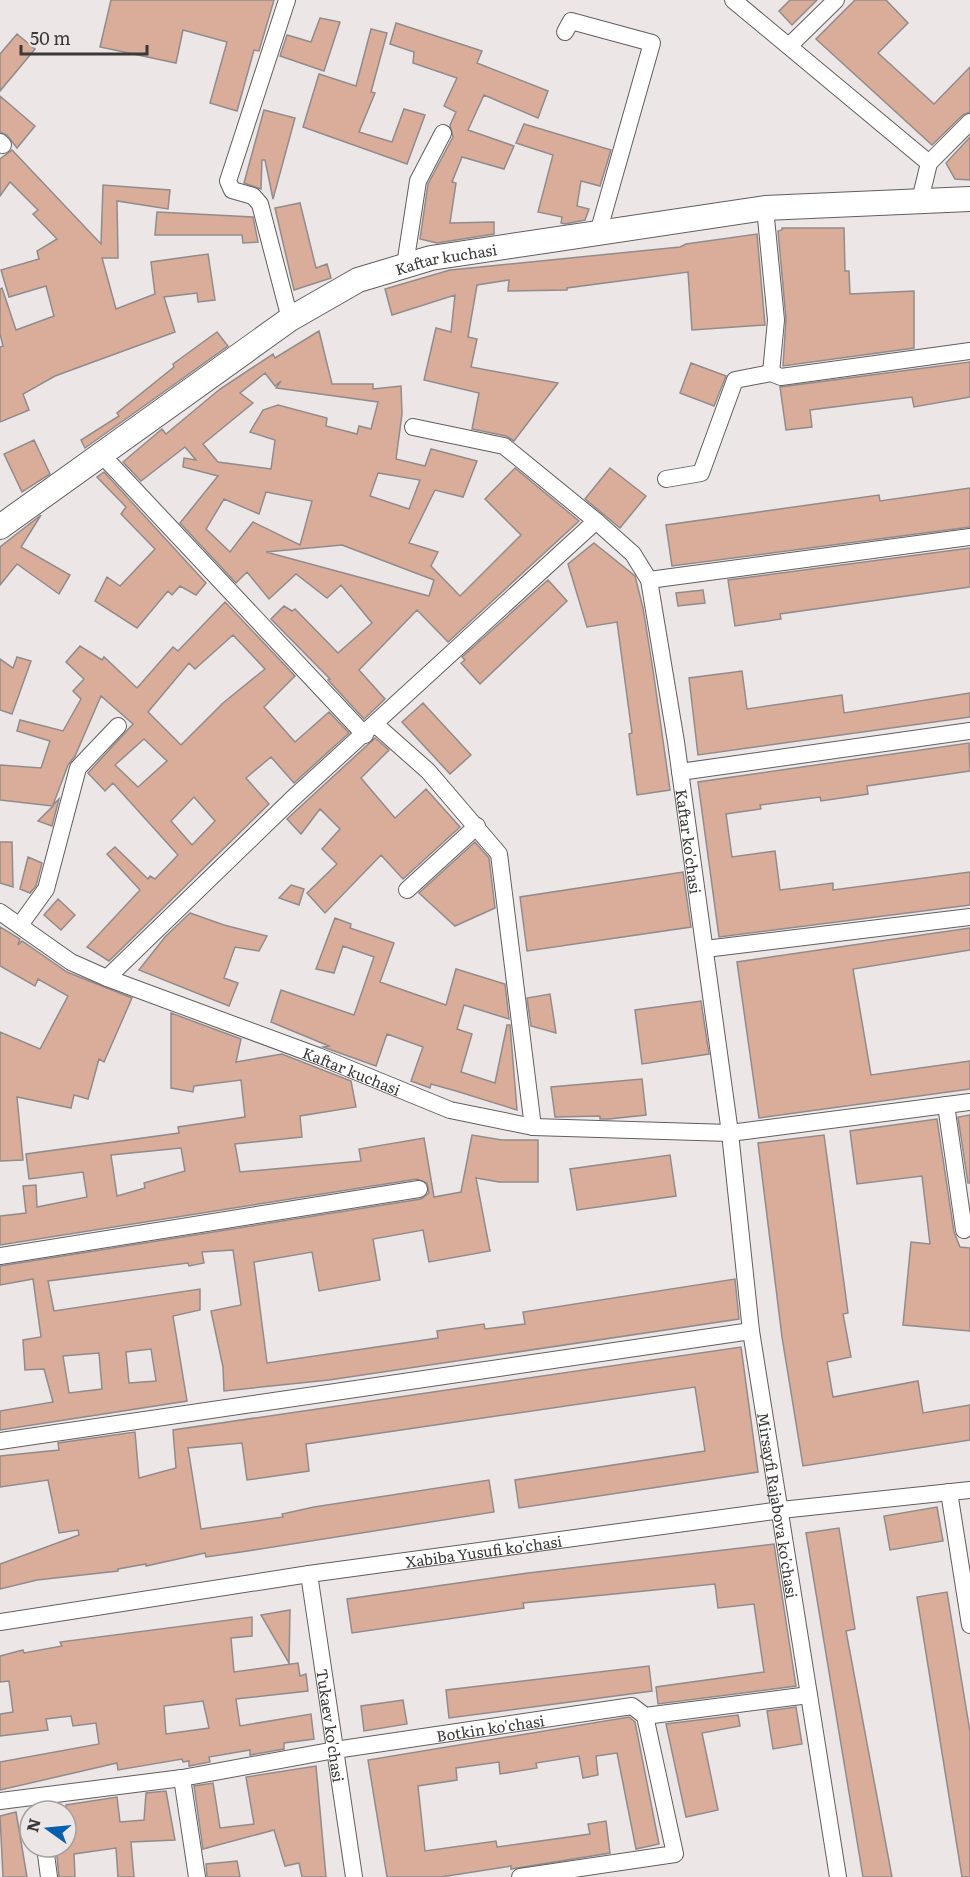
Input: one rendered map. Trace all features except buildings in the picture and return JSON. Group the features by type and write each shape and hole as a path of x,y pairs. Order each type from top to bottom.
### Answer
{"street":[{"path":"733,0 929,163"},
{"path":"789,46 836,0"},
{"path":"284,1 228,181 232,190 253,196 260,204 290,320"},
{"path":"565,32 571,21 652,42 598,233"},
{"path":"920,200 929,163 970,122"},
{"path":"405,265 418,181 443,133"},
{"name":"Kaftar kuchasi","path":"0,527 103,456 290,320 358,280 431,258 765,208 970,199"},
{"path":"765,208 776,320 771,373"},
{"path":"666,479 701,473 735,380 771,373 781,377 970,351"},
{"name":"Kaftar ko'chasi","path":"413,428 504,446 633,554 649,580 680,772 730,1132"},
{"path":"103,456 371,730 428,771 499,854 533,1127"},
{"path":"107,978 292,800 371,730 596,521"},
{"path":"649,580 970,537"},
{"path":"20,926 46,889 78,768 118,726"},
{"path":"680,772 970,731"},
{"path":"407,890 477,826"},
{"name":"Kaftar kuchasi","path":"0,912 71,962 107,978 318,1056 450,1110 533,1127 730,1132 970,1102"},
{"path":"705,949 970,917"},
{"path":"946,1105 964,1230"},
{"name":"Mirsayfi Rajabova ko'chasi","path":"730,1132 751,1331 838,1877"},
{"path":"0,1256 418,1189"},
{"path":"0,1441 751,1331"},
{"name":"Xabiba Yusufi ko'chasi","path":"0,1622 309,1574 781,1510 970,1490"},
{"path":"950,1492 970,1625"},
{"name":"Tukaev ko'chasi","path":"309,1574 354,1877"},
{"name":"Botkin ko'chasi","path":"66,1799 335,1750 632,1707 645,1716 809,1695"},
{"path":"520,1877 675,1854 645,1716"},
{"path":"182,1778 197,1877"},
{"name":"Botkin ko'chasi","path":"0,1801 18,1802"},
{"path":"47,1859 49,1877"}]}
